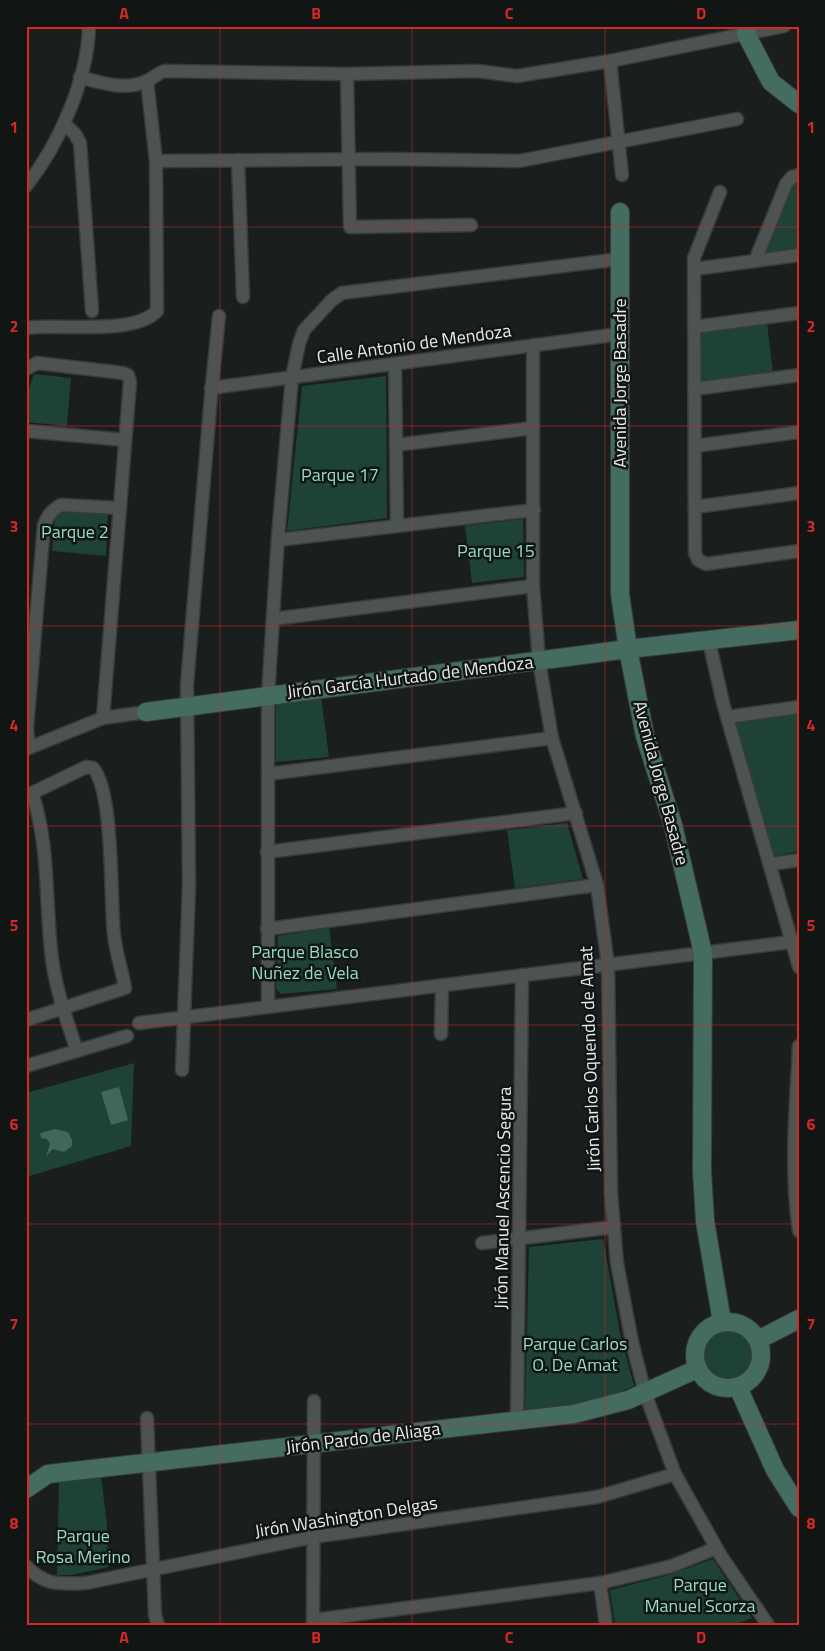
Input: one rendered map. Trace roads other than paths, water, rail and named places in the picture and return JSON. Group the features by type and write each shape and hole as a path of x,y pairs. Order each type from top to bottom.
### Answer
{"street":[{"path":"26,186 65,124 88,48 89,26"},
{"path":"80,78 104,84 125,86 147,81 164,71 348,74 477,71 517,76 610,61 746,30 784,26"},
{"path":"746,30 771,82 799,104"},
{"path":"610,61 622,175"},
{"path":"348,74 350,228 471,225"},
{"path":"26,328 46,325 94,328 135,323 156,311 156,161 147,81"},
{"path":"156,161 349,159 519,161 737,119"},
{"path":"65,124 75,134 80,143 92,311"},
{"path":"238,160 243,297"},
{"path":"755,261 786,184 792,177 799,175"},
{"path":"720,192 697,248 694,269 695,552 702,563 799,551"},
{"name":"Avenida Jorge Basadre","path":"620,212 620,594 628,649 645,736 674,824 703,953 703,1179 705,1221 722,1322"},
{"path":"694,269 799,255"},
{"path":"268,1007 268,696 278,540 292,377 304,330 332,300 342,294 620,259"},
{"path":"694,327 799,313"},
{"path":"182,1070 189,886 188,685 211,388 219,316"},
{"name":"Calle Antonio de Mendoza","path":"211,388 620,334"},
{"name":"Jirón Carlos Oquendo de Amat","path":"533,345 533,586 539,661 552,738 597,886 608,965 611,1194 617,1263 630,1333 645,1392 676,1474 716,1548 763,1624"},
{"path":"26,369 37,363 128,375 130,382 103,718"},
{"path":"395,364 397,526"},
{"path":"694,389 799,375"},
{"path":"396,444 534,428"},
{"path":"26,431 125,440"},
{"path":"694,446 799,432"},
{"path":"694,507 799,493"},
{"path":"27,748 44,525 53,510 61,505 120,508"},
{"path":"278,540 534,510"},
{"path":"273,619 533,586"},
{"name":"Jirón García Hurtado de Mendoza","path":"27,748 103,718 628,649 799,630"},
{"path":"709,641 727,717 795,941 799,967"},
{"path":"727,717 799,707"},
{"path":"268,774 552,738"},
{"path":"26,1020 63,1008 125,988 114,937 108,812 98,773 93,768 86,767 29,794 40,816 52,960 63,1008 77,1051"},
{"path":"267,852 576,813"},
{"path":"771,864 799,860"},
{"path":"267,929 597,886"},
{"path":"139,1023 795,941"},
{"name":"Jirón Manuel Ascencio Segura","path":"517,1420 521,1238 522,975"},
{"path":"441,1034 442,985"},
{"path":"26,1066 127,1036"},
{"path":"799,1046 797,1119 799,1231"},
{"path":"482,1243 614,1227"},
{"path":"758,1340 799,1319"},
{"path":"722,1322 743,1325 758,1340 761,1349 759,1368 754,1376 738,1387 719,1388 702,1377 697,1369 695,1349 698,1340 712,1325 722,1322"},
{"name":"Jirón Pardo de Aliaga","path":"26,1489 48,1474 574,1414 628,1400 697,1369"},
{"path":"738,1387 775,1470 799,1508"},
{"path":"314,1401 313,1623 600,1583 672,1566 716,1548"},
{"path":"147,1418 153,1568 158,1625"},
{"name":"Jirón Washington Delgas","path":"26,1566 36,1576 55,1584 86,1582 313,1537 597,1497 676,1474"},
{"path":"600,1583 606,1625"}],"park label":[{"name":"Parque 17","path":"340,475"},
{"name":"Parque 2","path":"75,532"},
{"name":"Parque 15","path":"496,551"},
{"name":"Parque Blasco Nuñez de Vela","path":"305,962"},
{"name":"Parque Carlos O. De Amat","path":"575,1354"},
{"name":"Parque Rosa Merino","path":"83,1546"},
{"name":"Parque Manuel Scorza","path":"700,1595"}]}
